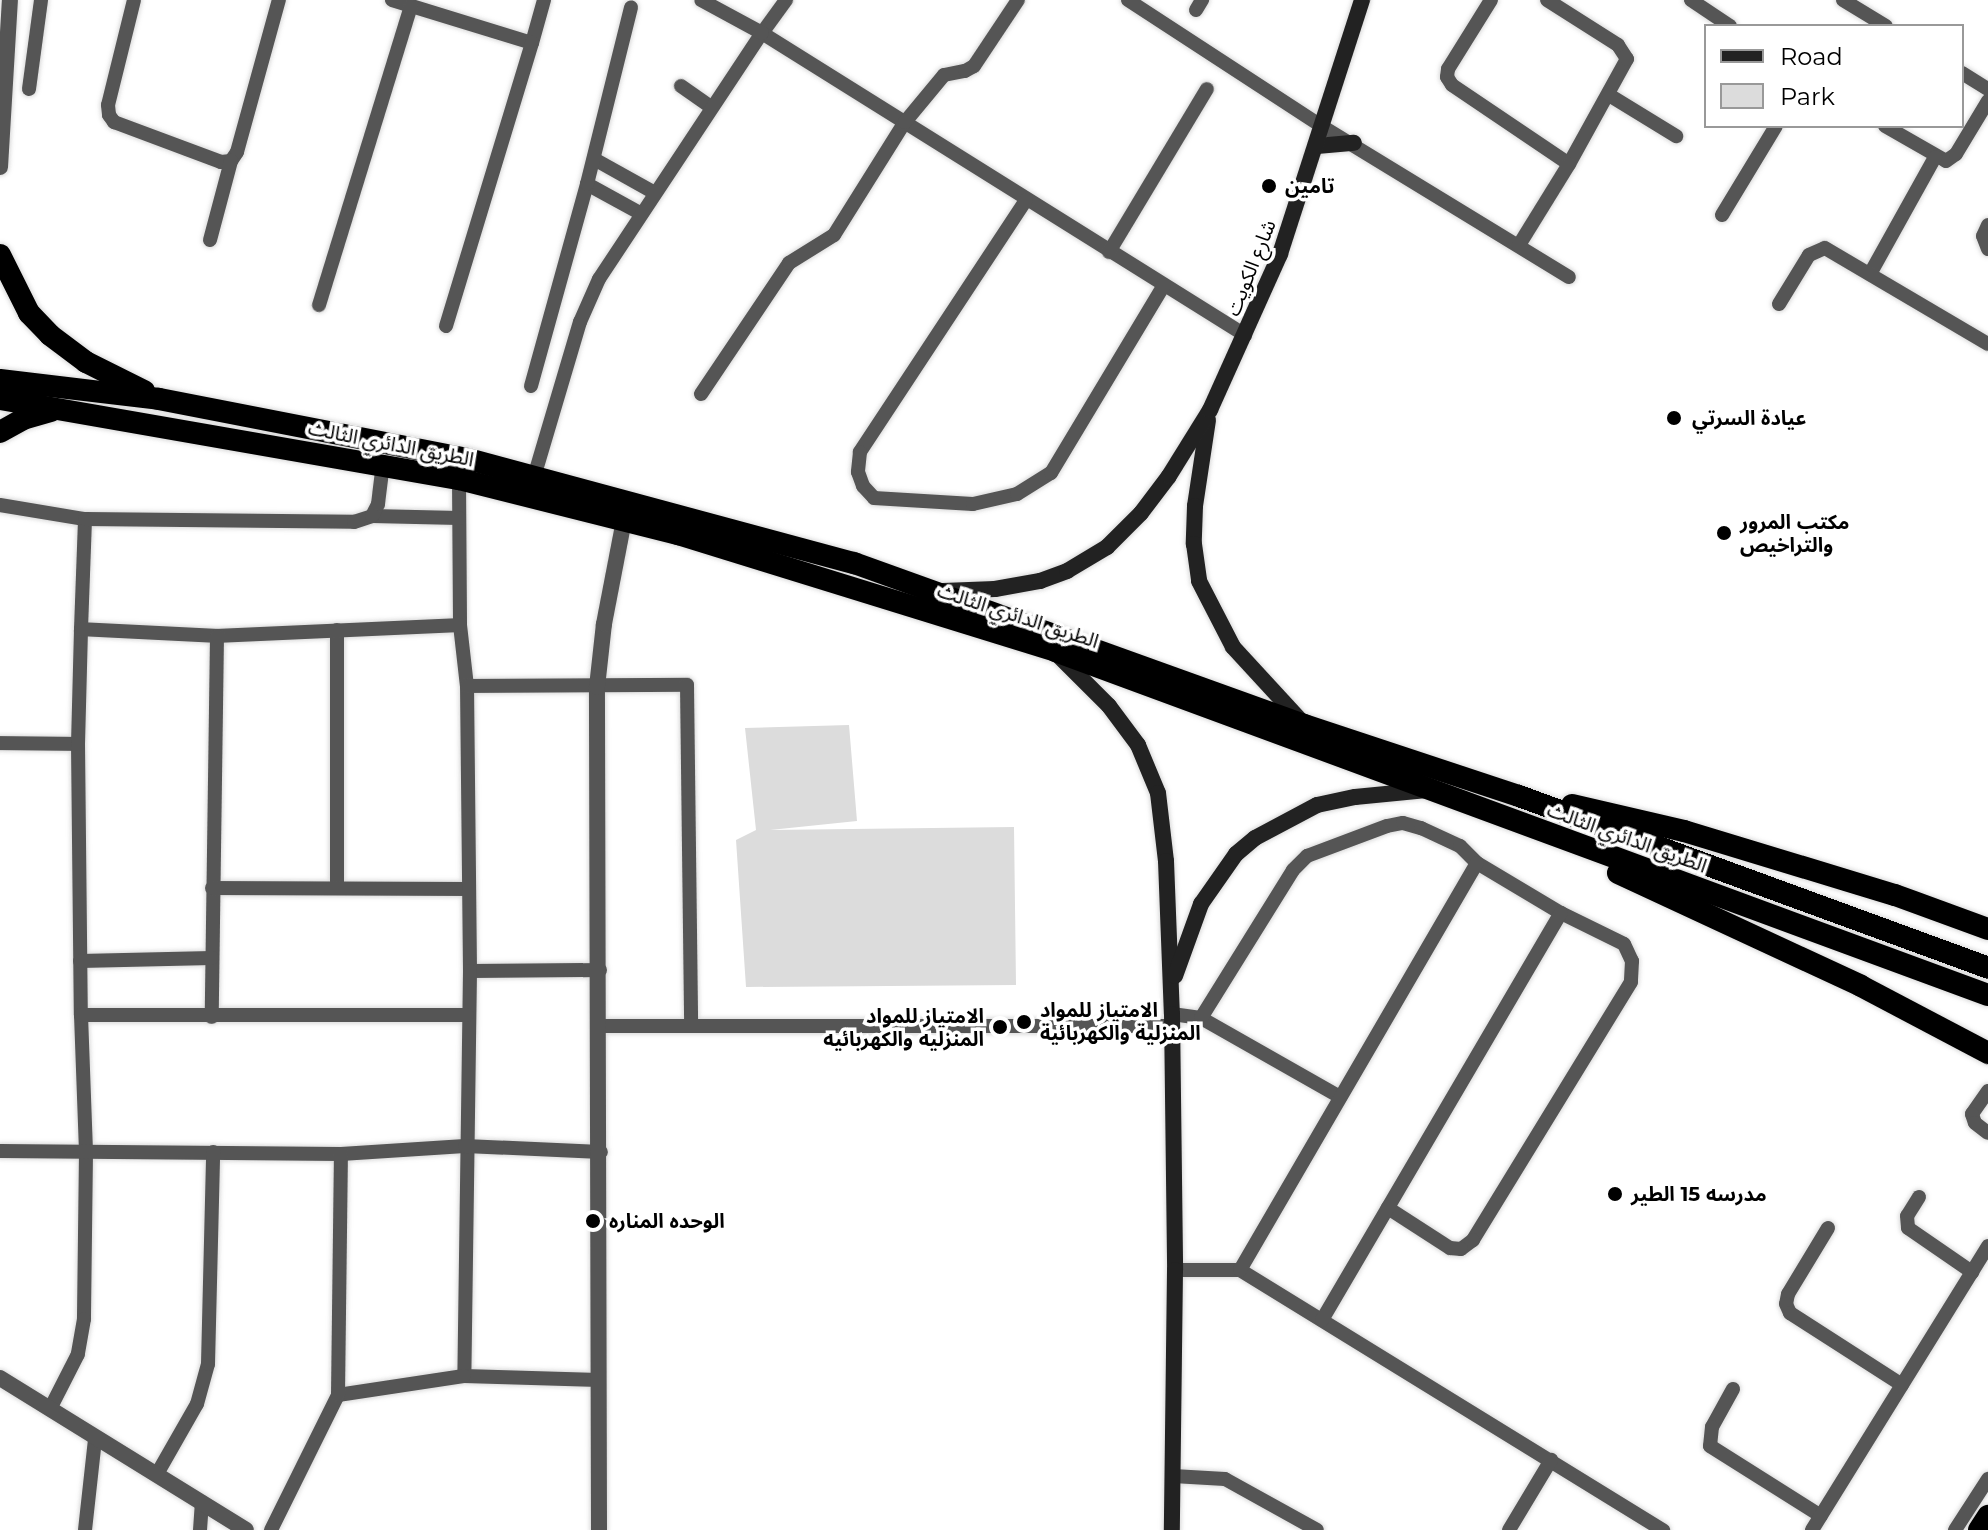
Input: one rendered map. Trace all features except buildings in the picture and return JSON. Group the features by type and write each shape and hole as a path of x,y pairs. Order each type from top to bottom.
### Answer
{"highway":[{"path":"0,255 29,313 50,335 86,362 159,399"},
{"name":"الطريق الدائري الثالث","path":"0,380 159,399 468,459 854,563 1179,677 1304,725 1519,796 1988,968"},
{"name":"الطريق الدائري الثالث","path":"0,399 459,479 678,534 1055,651 1988,995"},
{"path":"0,432 23,419 59,409"},
{"path":"1519,796 1595,808 1684,831 1895,895 1988,929"},
{"path":"1535,830 1680,904 1875,993 1988,1053"},
{"path":"1979,1530 1988,1516"}],"main road":[{"name":"شارع الكويت","path":"930,592 995,589 1040,581 1067,571 1107,547 1141,513 1210,410 1280,254 1362,0"},
{"path":"1317,146 1354,143"},
{"name":"شارع الكويت","path":"1210,410 1195,506 1194,544 1199,581 1233,647 1304,725"},
{"path":"1055,651 1109,706 1138,745 1158,793 1166,861 1172,1020 1175,1270 1172,1530"},
{"path":"1171,993 1201,904 1236,854 1255,838 1317,805 1355,797 1428,790"}],"street":[{"path":"0,167 10,0"},
{"path":"29,89 41,0"},
{"path":"134,0 108,105 109,115 114,122 221,162 231,161"},
{"path":"210,240 279,0"},
{"path":"392,0 532,43"},
{"path":"446,326 544,0"},
{"path":"701,0 762,33 1245,335"},
{"path":"534,477 580,322 599,279 653,192 786,0"},
{"path":"701,394 789,263 834,235 905,122 944,75 974,66 1018,0"},
{"path":"1128,0 1323,127 1354,143 1569,277"},
{"path":"1491,0 1448,69 1447,77 1452,85 1569,164"},
{"path":"1519,245 1624,68 1625,51 1547,0"},
{"path":"1691,0 1727,24"},
{"path":"1843,0 1883,24"},
{"path":"319,305 411,6"},
{"path":"531,386 594,159 631,7"},
{"path":"1964,74 1988,89"},
{"path":"681,86 711,107"},
{"path":"1109,252 1207,89"},
{"path":"1609,95 1676,136"},
{"path":"1888,128 1935,157 1952,158 1988,101"},
{"path":"1722,215 1775,128"},
{"path":"1870,274 1935,157"},
{"path":"594,159 653,192"},
{"path":"587,184 640,213"},
{"path":"1026,200 860,452 858,472 863,486 874,498 973,504 1017,494 1051,473 1164,285"},
{"path":"1988,225 1983,236 1988,249"},
{"path":"1779,304 1809,255 1819,248 1830,250 1988,344"},
{"path":"372,516 378,504 383,465"},
{"path":"459,479 460,625 467,686 466,889 470,971 465,1146 464,1376"},
{"path":"0,505 85,519 354,522 372,516 459,518"},
{"path":"50,1409 78,1354 84,1319 86,1152 78,744 85,519"},
{"path":"599,1530 601,1026 597,687 604,624 624,520"},
{"path":"81,629 217,636 460,625"},
{"path":"337,630 337,888"},
{"path":"212,1017 217,636"},
{"path":"467,686 687,685 691,1026"},
{"path":"0,743 78,744"},
{"path":"1201,1018 1293,870 1307,856 1327,846 1403,823 1460,846 1477,863 1561,913 1624,944 1632,961 1631,982 1473,1240 1461,1249 1450,1248 1388,1208"},
{"path":"1240,1270 1477,863"},
{"path":"212,888 466,889"},
{"path":"1322,1320 1561,913"},
{"path":"80,961 212,958"},
{"path":"470,971 600,970"},
{"path":"81,1015 467,1015"},
{"path":"601,1026 1201,1018 1340,1097"},
{"path":"1988,1091 1972,1114 1975,1123 1988,1133"},
{"path":"0,1151 341,1154 465,1146 601,1152"},
{"path":"157,1474 197,1404 208,1364 213,1152"},
{"path":"271,1530 338,1395 341,1154"},
{"path":"1919,1197 1907,1216 1908,1228 1972,1272"},
{"path":"1828,1228 1788,1294 1786,1304 1790,1313 1902,1385"},
{"path":"1812,1530 1988,1246"},
{"path":"1175,1270 1240,1270 1663,1530"},
{"path":"338,1395 464,1376 599,1380"},
{"path":"0,1378 246,1530"},
{"path":"1733,1389 1712,1427 1710,1446 1821,1516"},
{"path":"85,1530 95,1439"},
{"path":"1509,1530 1551,1460"},
{"path":"1173,1476 1225,1479 1317,1530"},
{"path":"1955,1530 1988,1479"},
{"path":"200,1530 202,1502"}],"green space":[{"path":"849,725 857,821 770,830 1014,827 1016,985 746,987 736,840 756,830 745,728"}],"place":[{"name":"تامين","path":"1269,186"},
{"name":"عيادة السرتي","path":"1674,418"},
{"name":"مكتب المرور والتراخيص","path":"1724,533"},
{"name":"الامتياز للمواد المنزلية والكهربائية","path":"1024,1022"},
{"name":"الامتياز للمواد المنزليه والكهربائيه","path":"1000,1027"},
{"name":"مدرسه 15 الطير","path":"1615,1194"},
{"name":"الوحده المناره","path":"593,1221"}]}
